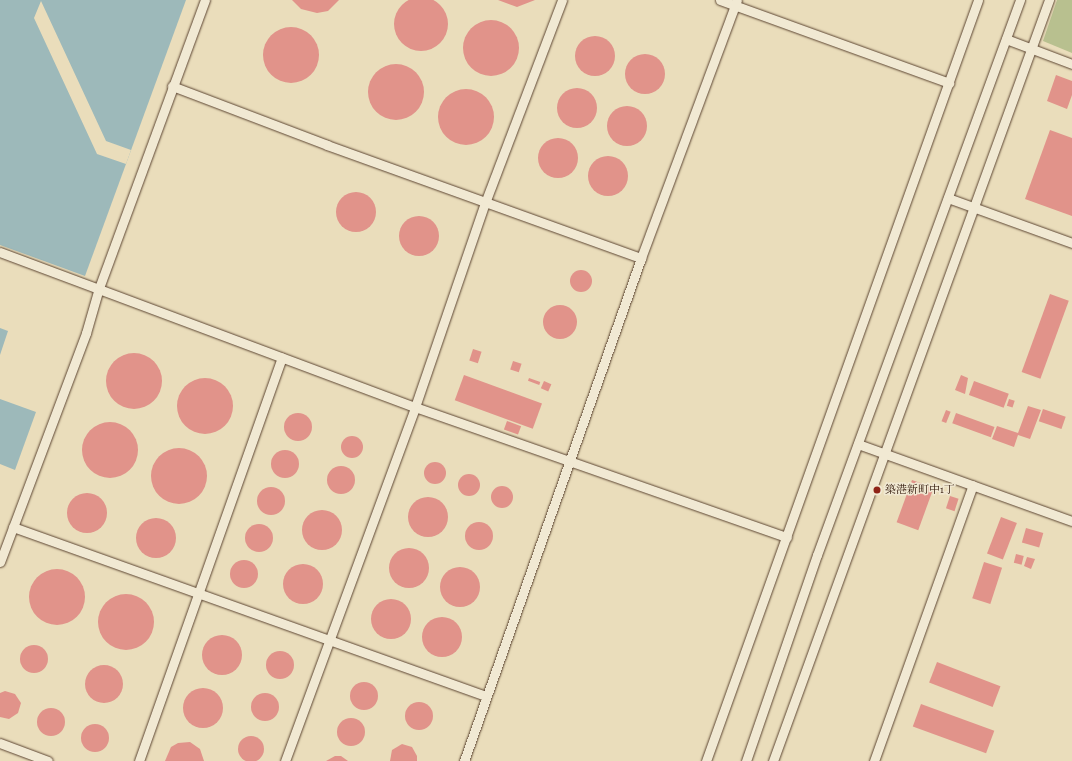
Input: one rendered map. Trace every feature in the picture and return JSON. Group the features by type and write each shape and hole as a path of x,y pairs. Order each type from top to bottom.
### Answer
{"street":[{"path":"0,562 86,333 100,288 172,86 205,0"},
{"path":"285,761 328,639 416,407 485,203 562,0"},
{"path":"720,0 736,3 949,83"},
{"path":"706,761 978,0"},
{"path":"746,761 858,444 1020,0"},
{"path":"773,761 883,453 1049,0"},
{"path":"464,761 571,460 640,258 736,3"},
{"path":"1006,39 1072,64"},
{"path":"172,86 485,203 640,258"},
{"path":"948,198 1072,243"},
{"path":"0,252 416,407 571,460 787,537"},
{"path":"139,761 200,593 282,358"},
{"path":"858,444 1072,521"},
{"path":"877,760 973,485"},
{"path":"13,526 486,696"},
{"path":"0,743 48,761"}],"green space":[{"path":"1057,0 1072,0 1072,53 1043,41"}],"water":[{"path":"0,0 186,0 85,276 0,245"},
{"path":"0,328 8,331 0,355"},
{"path":"0,399 36,412 15,470 0,464"}],"pier":[{"path":"41,1 106,141 131,150 126,164 97,154 34,18"}],"building":[{"path":"416,-3 426,-3 440,5 446,14 448,24 446,34 440,43 426,51 416,51 406,46 399,39 394,29 394,19 399,9 406,2"},
{"path":"292,0 339,0 328,11 317,13 301,9"},
{"path":"498,0 535,0 517,7"},
{"path":"491,20 502,22 511,28 517,37 519,48 517,59 511,68 502,74 491,76 480,74 471,68 465,59 463,48 465,37 471,28 480,22"},
{"path":"291,27 302,29 311,35 317,44 319,55 317,66 311,75 302,81 291,83 280,81 271,75 265,66 263,55 265,44 271,35 280,29"},
{"path":"595,36 603,38 609,42 613,48 615,56 613,64 609,70 603,74 595,76 587,74 581,70 577,64 575,56 577,48 581,42 587,38"},
{"path":"645,54 653,56 659,60 663,66 665,74 663,82 659,88 653,92 645,94 637,92 631,88 627,82 625,74 627,66 631,60 637,56"},
{"path":"396,64 407,66 416,72 422,81 424,92 422,103 416,112 407,118 396,120 385,118 376,112 370,103 368,92 370,81 376,72 385,66"},
{"path":"1056,75 1072,81 1072,95 1067,109 1047,101"},
{"path":"577,88 585,90 591,94 595,100 597,108 595,116 591,122 585,126 577,128 569,126 563,122 559,116 557,108 559,100 563,94 569,90"},
{"path":"466,89 477,91 486,97 492,106 494,117 492,128 486,137 477,143 466,145 455,143 446,137 440,128 438,117 440,106 446,97 455,91"},
{"path":"627,106 635,108 641,112 645,118 647,126 645,134 641,140 635,144 627,146 619,144 613,140 609,134 607,126 609,118 613,112 619,108"},
{"path":"1050,130 1072,138 1072,216 1025,199"},
{"path":"558,138 566,140 572,144 576,150 578,158 576,166 572,172 566,176 558,178 550,176 544,172 540,166 538,158 540,150 544,144 550,140"},
{"path":"608,156 616,158 622,162 626,168 628,176 626,184 622,190 616,194 608,196 600,194 594,190 590,184 588,176 590,168 594,162 600,158"},
{"path":"356,192 364,194 370,198 374,204 376,212 374,220 370,226 364,230 356,232 348,230 342,226 338,220 336,212 338,204 342,198 348,194"},
{"path":"419,216 427,218 433,222 437,228 439,236 437,244 433,250 427,254 419,256 411,254 405,250 401,244 399,236 401,228 405,222 411,218"},
{"path":"577,270 585,270 592,277 592,285 585,292 577,292 570,285 570,277"},
{"path":"1050,294 1069,301 1040,379 1022,372"},
{"path":"557,305 563,305 567,306 574,312 577,322 576,329 570,336 563,339 557,339 553,338 546,332 543,325 543,319 544,315 550,308"},
{"path":"473,349 482,352 478,363 469,360"},
{"path":"134,353 145,355 154,361 160,370 162,381 160,392 154,401 145,407 134,409 123,407 114,401 108,392 106,381 108,370 114,361 123,355"},
{"path":"513,361 522,364 519,372 510,370"},
{"path":"464,375 542,403 533,429 455,400"},
{"path":"961,375 968,378 965,394 955,390"},
{"path":"205,378 216,380 225,386 231,395 233,406 231,417 225,426 216,432 205,434 194,432 185,426 179,417 177,406 179,395 185,386 194,380"},
{"path":"529,378 540,382 539,385 528,381"},
{"path":"544,381 551,384 548,391 541,388"},
{"path":"974,381 1009,394 1004,408 969,395"},
{"path":"1009,399 1015,401 1013,408 1007,406"},
{"path":"1028,406 1041,410 1030,439 1018,435 1014,447 992,439 997,426 1018,433"},
{"path":"1043,409 1066,417 1061,429 1039,421"},
{"path":"946,410 951,412 946,423 942,421"},
{"path":"298,413 308,417 312,427 308,437 298,441 288,437 284,427 288,417"},
{"path":"956,413 995,427 991,437 952,423"},
{"path":"507,421 521,426 518,435 504,429"},
{"path":"110,422 121,424 130,430 136,439 138,450 136,461 130,470 121,476 110,478 99,476 90,470 84,461 82,450 84,439 90,430 99,424"},
{"path":"348,436 356,436 363,443 363,451 356,458 348,458 341,451 341,443"},
{"path":"179,448 190,450 199,456 205,465 207,476 205,487 199,496 190,502 179,504 168,502 159,496 153,487 151,476 153,465 159,456 168,450"},
{"path":"285,450 295,454 299,464 295,474 285,478 275,474 271,464 275,454"},
{"path":"431,462 439,462 446,469 446,477 439,484 431,484 424,477 424,469"},
{"path":"341,466 351,470 355,480 351,490 341,494 331,490 327,480 331,470"},
{"path":"469,474 477,477 480,485 477,493 469,496 461,493 458,485 461,477"},
{"path":"912,480 934,488 918,530 897,522"},
{"path":"498,486 506,486 513,493 513,501 506,508 498,508 491,501 491,493"},
{"path":"271,487 281,491 285,501 281,511 271,515 261,511 257,501 261,491"},
{"path":"87,493 95,495 101,499 105,505 107,513 105,521 101,527 95,531 87,533 79,531 73,527 69,521 67,513 69,505 73,499 79,495"},
{"path":"950,496 959,499 955,511 946,508"},
{"path":"428,497 436,499 442,503 446,509 448,517 446,525 442,531 436,535 428,537 420,535 414,531 410,525 408,517 410,509 414,503 420,499"},
{"path":"322,510 330,512 336,516 340,522 342,530 340,538 336,544 330,548 322,550 314,548 308,544 304,538 302,530 304,522 308,516 314,512"},
{"path":"1001,517 1017,523 1003,560 987,553"},
{"path":"156,518 164,520 170,524 174,530 176,538 174,546 170,552 164,556 156,558 148,556 142,552 138,546 136,538 138,530 142,524 148,520"},
{"path":"479,522 489,526 493,536 489,546 479,550 469,546 465,536 469,526"},
{"path":"259,524 269,528 273,538 269,548 259,552 249,548 245,538 249,528"},
{"path":"1026,528 1043,533 1039,547 1022,542"},
{"path":"409,548 417,550 423,554 427,560 429,568 427,576 423,582 417,586 409,588 401,586 395,582 391,576 389,568 391,560 395,554 401,550"},
{"path":"1016,554 1024,556 1022,565 1014,563"},
{"path":"1027,557 1035,559 1031,569 1024,566"},
{"path":"244,560 254,564 258,574 254,584 244,588 234,584 230,574 234,564"},
{"path":"984,562 1002,568 990,604 972,598"},
{"path":"303,564 311,566 317,570 321,576 323,584 321,592 317,598 311,602 303,604 295,602 289,598 285,592 283,584 285,576 289,570 295,566"},
{"path":"460,567 468,569 474,573 478,579 480,587 478,595 474,601 468,605 460,607 452,605 446,601 442,595 440,587 442,579 446,573 452,569"},
{"path":"57,569 68,571 77,577 83,586 85,597 83,608 77,617 68,623 57,625 46,623 37,617 31,608 29,597 31,586 37,577 46,571"},
{"path":"126,594 137,596 146,602 152,611 154,622 152,633 146,642 137,648 126,650 115,648 106,642 100,633 98,622 100,611 106,602 115,596"},
{"path":"391,599 399,601 405,605 409,611 411,619 409,627 405,633 399,637 391,639 383,637 377,633 373,627 371,619 373,611 377,605 383,601"},
{"path":"442,617 450,619 456,623 460,629 462,637 460,645 456,651 450,655 442,657 434,655 428,651 424,645 422,637 424,629 428,623 434,619"},
{"path":"222,635 230,637 236,641 240,647 242,655 240,663 236,669 230,673 222,675 214,673 208,669 204,663 202,655 204,647 208,641 214,637"},
{"path":"34,645 44,649 48,659 44,669 34,673 24,669 20,659 24,649"},
{"path":"280,651 290,655 294,665 290,675 280,679 270,675 266,665 270,655"},
{"path":"937,662 1000,686 993,707 929,683"},
{"path":"100,665 108,665 118,670 122,677 122,691 118,698 108,703 100,703 90,698 88,695 85,688 85,680 90,670 93,668"},
{"path":"364,682 374,686 378,696 374,706 364,710 354,706 350,696 354,686"},
{"path":"203,688 211,690 217,694 221,700 223,708 221,716 217,722 211,726 203,728 195,726 189,722 185,716 183,708 185,700 189,694 195,690"},
{"path":"5,691 15,694 21,703 18,713 9,719 0,717 0,693"},
{"path":"265,693 275,697 279,707 275,717 265,721 255,717 251,707 255,697"},
{"path":"419,702 429,706 433,716 429,726 419,730 409,726 405,716 409,706"},
{"path":"921,704 994,731 986,753 913,727"},
{"path":"51,708 61,712 65,722 61,732 51,736 41,732 37,722 41,712"},
{"path":"351,718 361,722 365,732 361,742 351,746 341,742 337,732 341,722"},
{"path":"95,724 105,728 109,738 105,748 95,752 85,748 81,738 85,728"},
{"path":"251,736 261,739 264,749 261,759 251,762 241,759 238,749 241,739"},
{"path":"190,742 200,749 204,761 165,761 171,747 178,743"},
{"path":"402,744 412,747 417,756 417,761 390,761 392,750"},
{"path":"335,756 341,756 348,761 326,761"}],"place":[{"name":"築港新町中1丁","path":"877,490"}]}
